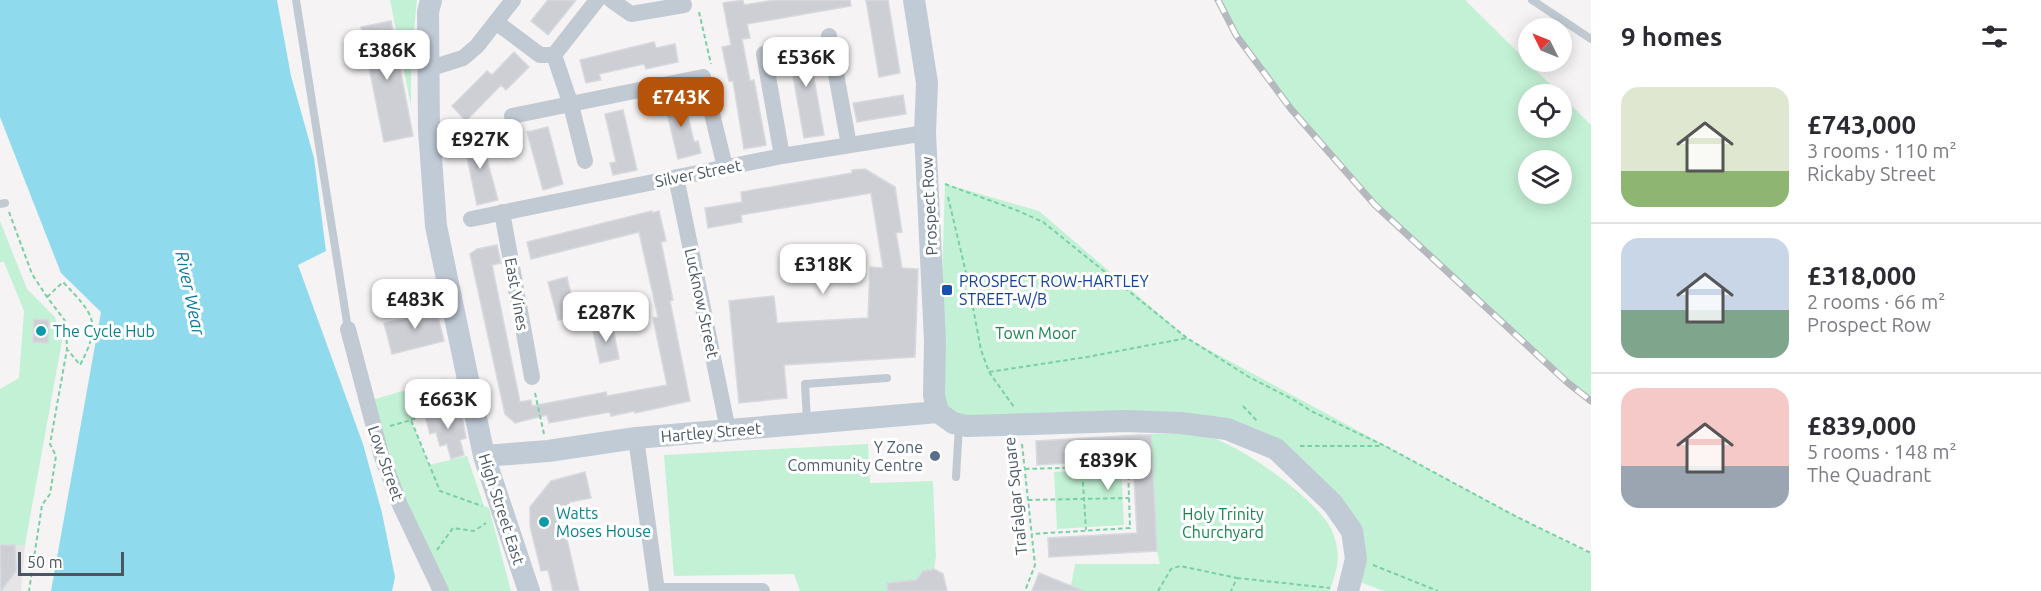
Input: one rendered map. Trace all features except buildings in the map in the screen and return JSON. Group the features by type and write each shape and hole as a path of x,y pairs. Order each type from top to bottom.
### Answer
{"street":[{"path":"428,69 463,58 477,46 513,0"},
{"path":"554,55 597,0"},
{"path":"610,0 630,14 684,5"},
{"name":"Prospect Row","path":"914,0 927,83 925,133 935,341 934,395 938,412"},
{"name":"High Street East","path":"429,4 429,130 436,226 484,456 529,591"},
{"path":"496,22 540,55 554,55"},
{"path":"829,36 849,145"},
{"path":"764,54 782,156"},
{"path":"554,55 571,105 585,161"},
{"path":"512,116 704,77 725,167"},
{"name":"Silver Street","path":"471,219 782,156 925,133"},
{"name":"Lucknow Street","path":"676,177 728,430"},
{"name":"East Vines","path":"502,212 532,377"},
{"name":"Low Street","path":"348,329 374,431 400,505 441,591"},
{"path":"938,412 953,423 960,425 1125,421 1181,423 1227,429 1276,449 1333,504 1352,531 1356,559 1348,591"},
{"name":"Hartley Street","path":"484,456 548,452 636,438 938,412"},
{"path":"636,438 659,591 762,591"}],"lane":[{"path":"296,0 348,329"},
{"path":"1532,0 1591,39"},
{"path":"808,423 805,384 887,378"},
{"path":"956,477 960,425"}],"path":[{"path":"684,5 692,11 698,9 711,65 704,77"},
{"path":"945,184 1043,222 1187,338 1249,377 1311,411 1384,446 1517,517 1591,553"},
{"name":"Trafalgar Square","path":"947,195 968,281 981,350 989,372 1019,415 1035,565 1025,591"},
{"path":"3,204 32,274 66,322 68,349 50,444 56,456 50,494 42,505 29,591"},
{"path":"47,297 63,282 87,308 94,325 90,346 80,365 68,349"},
{"path":"989,372 1087,357 1187,338"},
{"path":"532,377 548,452"},
{"path":"374,431 473,400"},
{"path":"411,420 440,491 503,513"},
{"path":"1276,449 1302,446 1384,446"},
{"path":"1025,469 1128,466 1130,528 1032,534"},
{"path":"1082,467 1086,531"},
{"path":"1028,500 1129,498"},
{"path":"423,555 439,549 453,528 474,531 503,513"},
{"path":"1356,559 1438,591"},
{"path":"1158,591 1171,569 1180,566 1237,578 1348,591"},
{"path":"1231,591 1237,578"}],"shaded area":[{"path":"0,545 25,545 21,591 0,591"}],"green space":[{"path":"390,0 417,0 411,60 411,106"},
{"path":"1218,0 1465,0 1518,52 1518,72 1538,72 1550,84 1518,84 1518,138 1572,138 1572,106 1591,125 1591,399 1568,383 1375,205 1291,109 1236,35"},
{"name":"Town Moor","path":"945,184 1039,211 1187,338 1517,517 1591,554 1591,591 1384,591 1352,579 1356,559 1301,470 1227,429 967,426 938,412"},
{"path":"0,221 27,289 55,317 62,341 25,545 0,545 0,389 19,378 24,311 4,262 0,262"},
{"path":"446,378 455,406 411,420 429,465 467,456 484,506 489,508 511,591 445,591 405,502 372,400"},
{"name":"Holy Trinity Churchyard","path":"1151,434 1196,434 1217,439 1255,460 1295,489 1325,520 1333,533 1338,556 1330,591 1070,591 1075,564 1160,564 1157,551"},
{"path":"868,444 870,483 933,481 936,556 934,569 923,571 916,580 904,581 894,591 800,591 794,574 674,576 664,455"},
{"path":"1121,468 1124,525 1057,529 1054,472"}],"water":[{"name":"River Wear","path":"0,0 277,0 291,76 314,158 326,251 298,265 363,444 382,513 395,577 392,591 51,591 101,312 61,273 0,117"}],"railway":[{"path":"1218,0 1236,35 1291,109 1375,205 1568,383 1591,401"}],"place":[{"name":"PROSPECT ROW-HARTLEY STREET-W/B","path":"947,290"},
{"name":"The Cycle Hub","path":"41,331"},
{"name":"Y Zone Community Centre","path":"935,456"},
{"name":"Watts Moses House","path":"544,522"}]}
